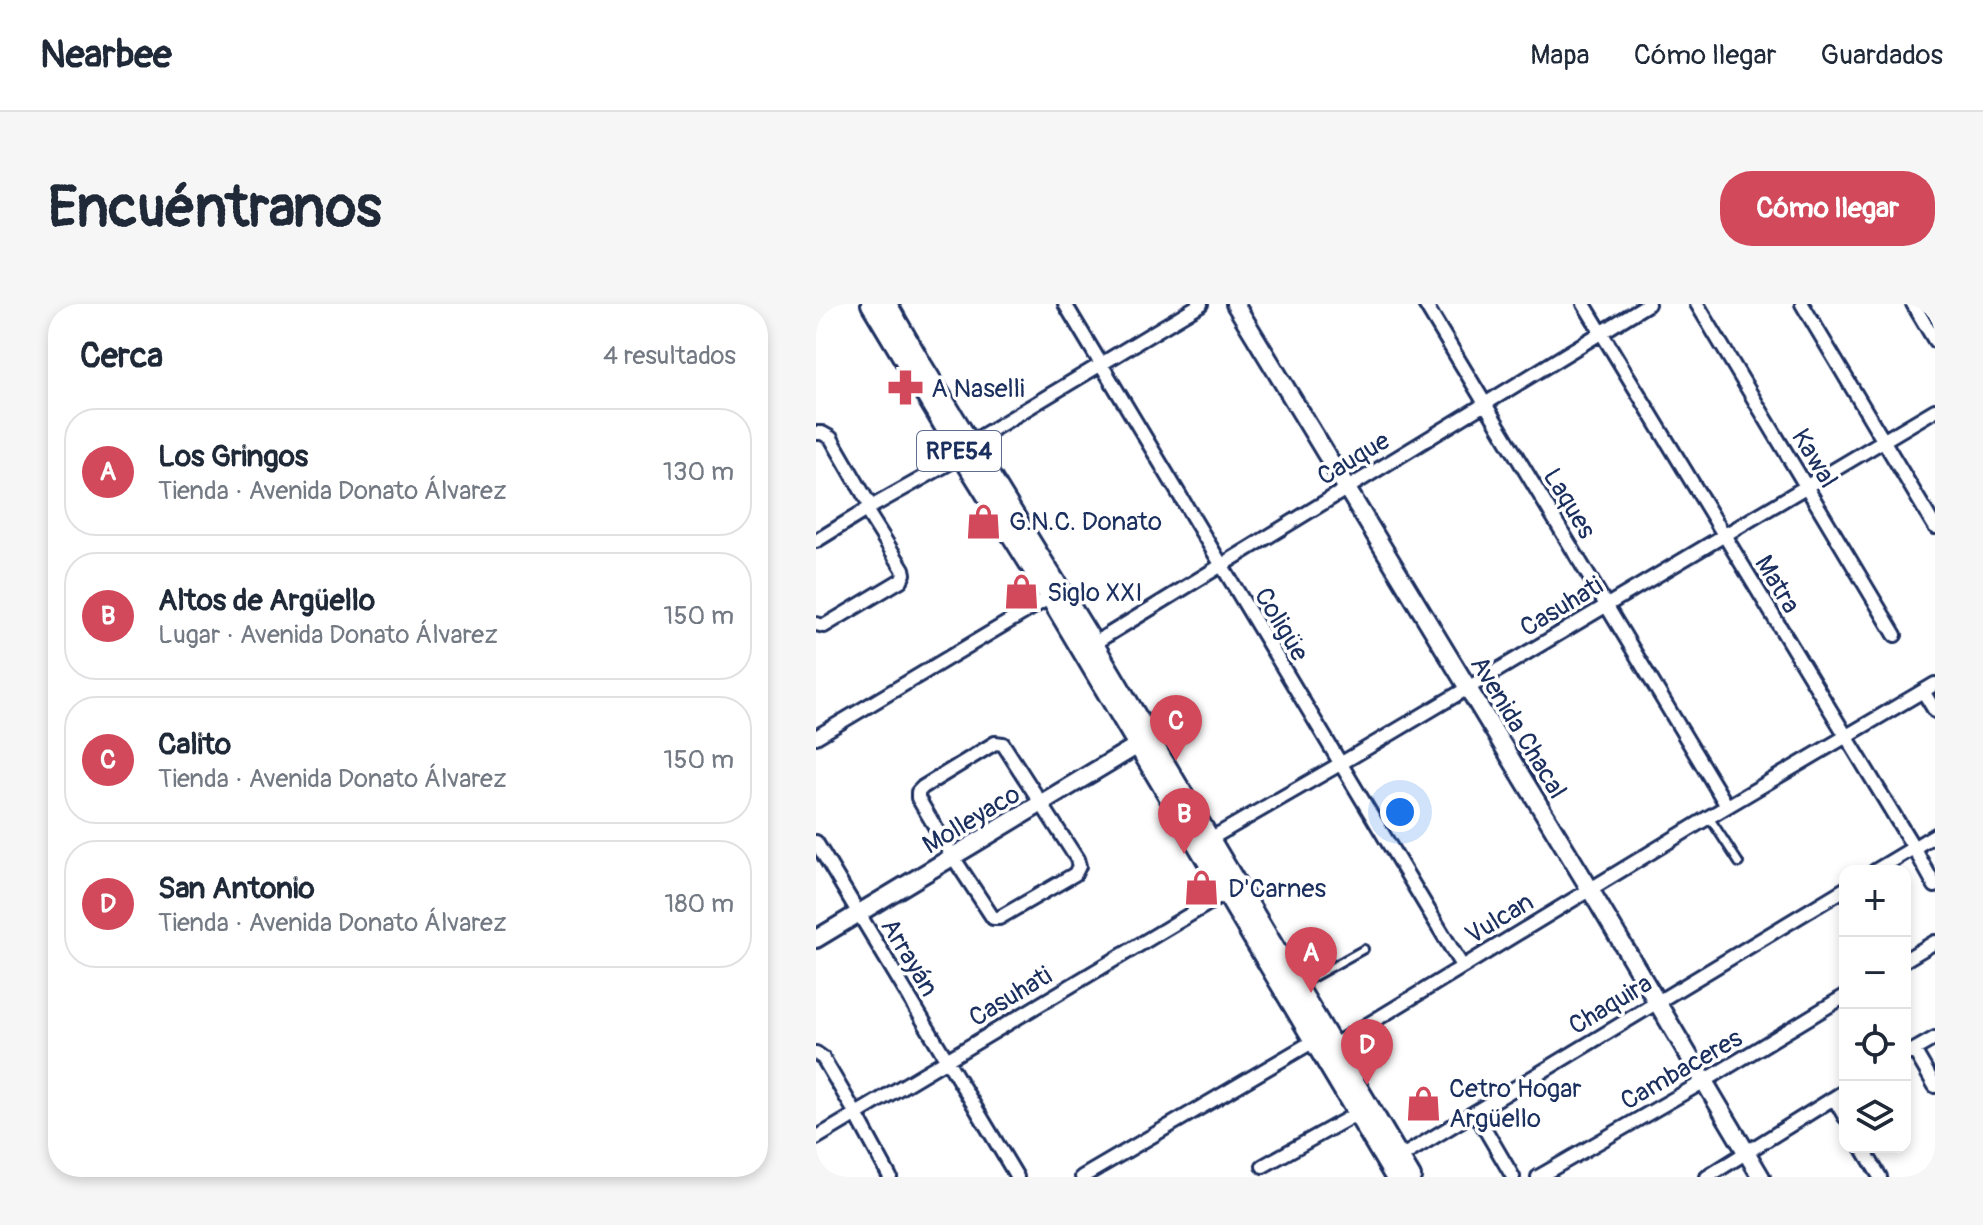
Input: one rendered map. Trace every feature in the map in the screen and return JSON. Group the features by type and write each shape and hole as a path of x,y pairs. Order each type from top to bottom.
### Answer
{"main road":[{"name":"RPE54","path":"871,304 966,449 1144,742 1226,893 1399,1158 1405,1176"},
{"name":"RPE54","path":"887,304 1050,597 1087,647"},
{"name":"Avenida Chacal","path":"1235,304 1761,1177"},
{"name":"RPE54","path":"1144,742 1210,839 1298,986 1358,1113 1405,1176"},
{"name":"Molleyaco","path":"816,939 1144,742"}],"street":[{"name":"Coligüe","path":"1065,304 1462,966"},
{"path":"816,541 1201,304"},
{"name":"Laques","path":"1425,304 1727,806"},
{"name":"Matra","path":"1584,304 1935,886"},
{"name":"Cauque","path":"1087,647 1648,304"},
{"name":"Kawal","path":"1697,304 1895,635"},
{"path":"1802,304 1935,527"},
{"path":"1913,304 1935,341"},
{"name":"Casuhati","path":"1210,839 1935,410"},
{"path":"816,433 831,438 904,574 901,580 824,626 816,624"},
{"path":"816,737 1050,597"},
{"path":"1929,687 1935,711"},
{"name":"Vulcan","path":"1082,1177 1307,1045 1339,1042 1929,687"},
{"path":"995,743 1003,744 1079,866 1075,874 999,918 993,918 953,857 918,798 918,792 995,743"},
{"path":"1885,865 1935,835"},
{"name":"Arrayán","path":"816,842 1017,1177"},
{"name":"Casuhati","path":"816,1138 1226,893"},
{"name":"Chaquira","path":"1399,1158 1839,893"},
{"path":"1911,956 1935,942"},
{"name":"Cambaceres","path":"1538,1177 1839,1000"},
{"path":"1911,1052 1935,1038"},
{"path":"816,1053 823,1058 890,1177"},
{"path":"1911,1056 1935,1086"},
{"path":"1707,1177 1839,1095"},
{"path":"1475,1112 1513,1177"},
{"path":"1263,1166 1358,1113"},
{"path":"1866,1153 1880,1177"}],"lane":[{"path":"1709,817 1739,863"},
{"path":"1298,986 1364,949"}],"place":[{"name":"A Naselli","path":"905,388"},
{"name":"G.N.C. Donato","path":"983,521"},
{"name":"Siglo XXI","path":"1021,592"},
{"name":"Calito","path":"1176,761"},
{"name":"Altos de Argüello","path":"1184,854"},
{"name":"D'Carnes","path":"1202,888"},
{"name":"Los Gringos","path":"1311,993"},
{"name":"San Antonio","path":"1367,1085"},
{"name":"Cetro Hogar Argüello","path":"1423,1103"}]}
